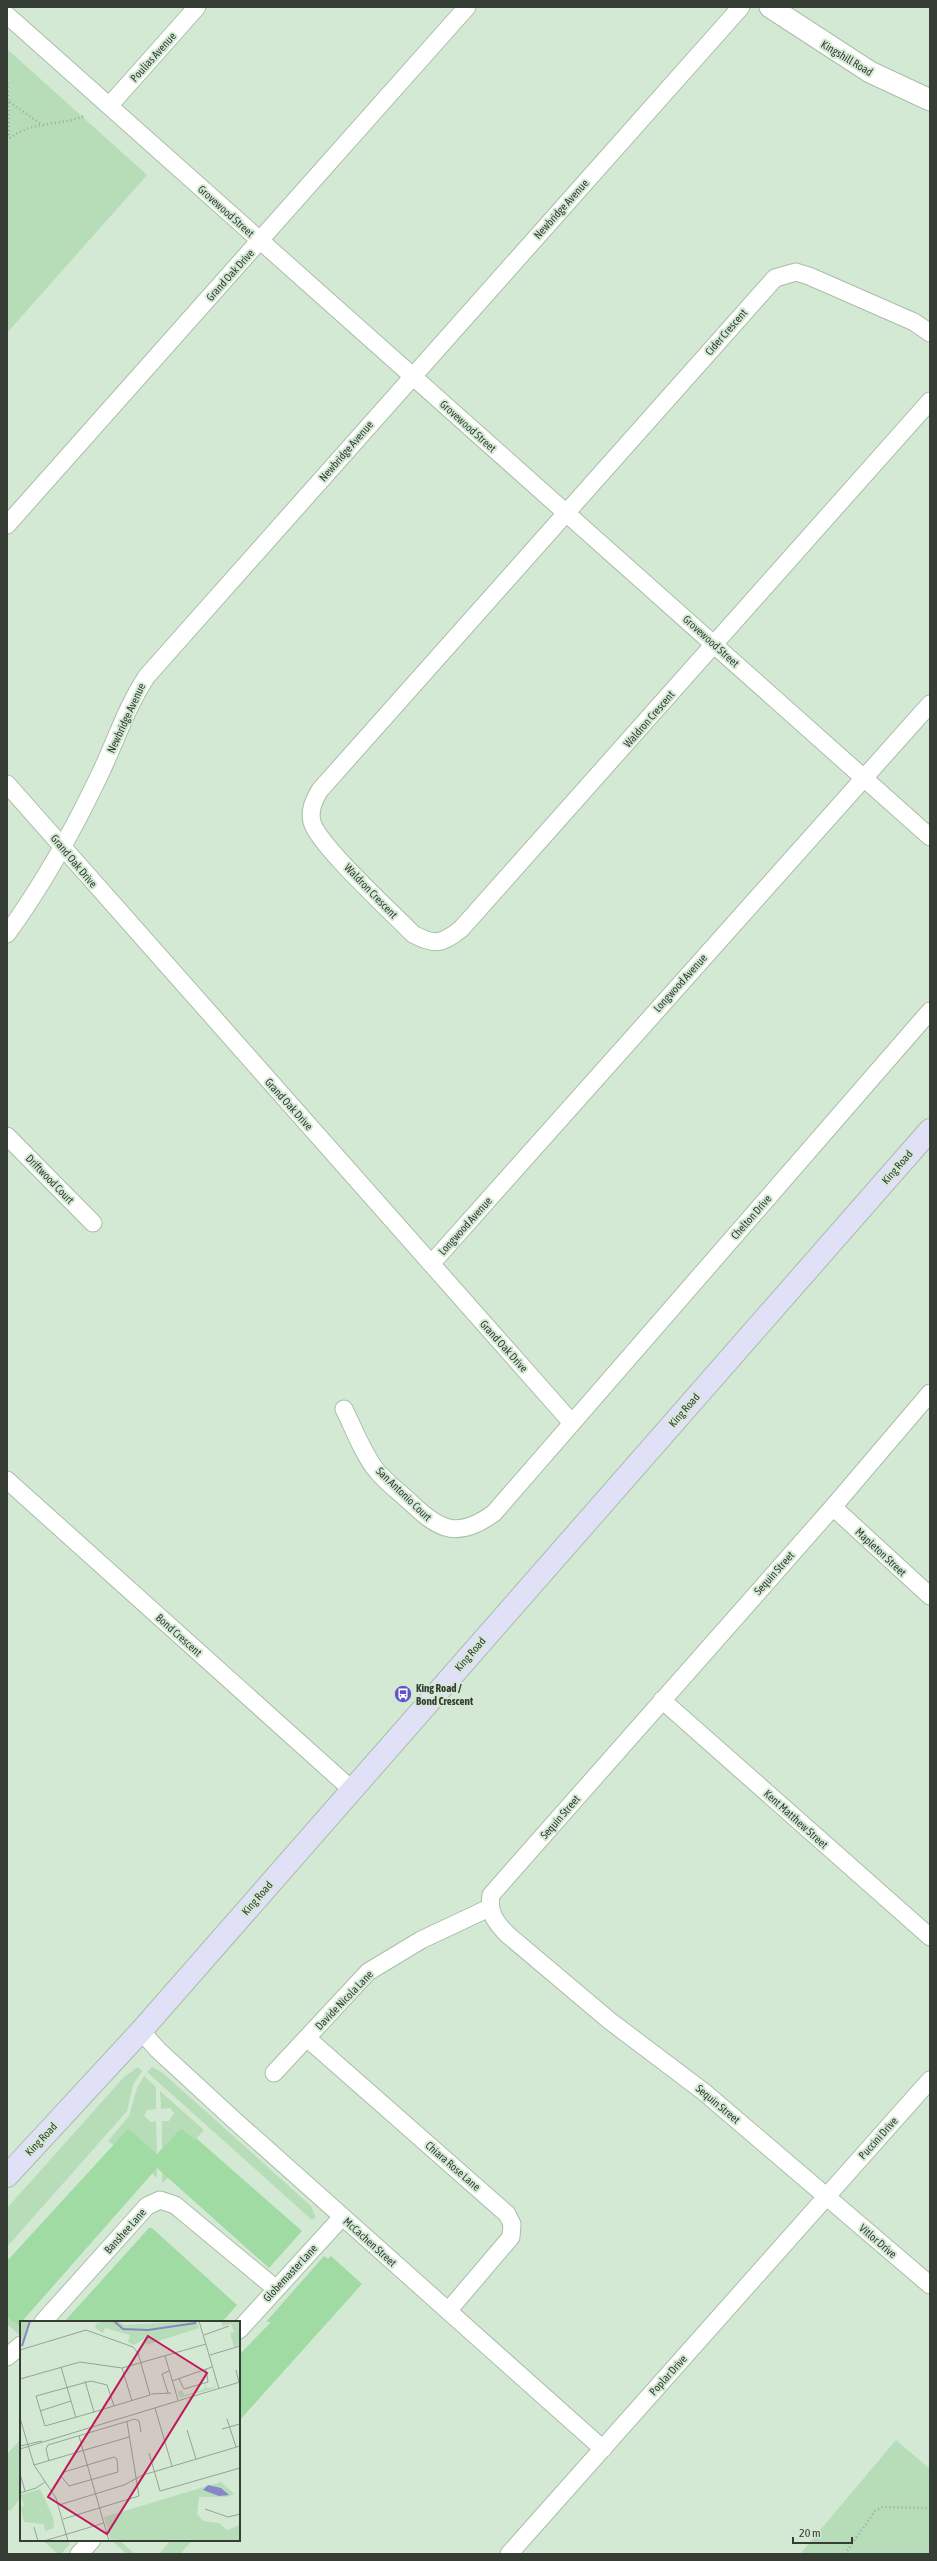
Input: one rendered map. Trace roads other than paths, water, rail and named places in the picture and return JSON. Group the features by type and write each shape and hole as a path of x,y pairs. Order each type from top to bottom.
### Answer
{"main road":[{"name":"King Road","path":"7,2176 141,2031 351,1789 930,1130"}],"street":[{"name":"Poulias Avenue","path":"109,106 197,7"},
{"name":"Grand Oak Drive","path":"7,525 467,7"},
{"name":"Newbridge Avenue","path":"7,934 47,876 102,770 129,706 147,676 741,7"},
{"name":"Kingshill Road","path":"770,7 870,72 930,100"},
{"name":"Grovewood Street","path":"7,15 930,837"},
{"name":"Cider Crescent","path":"566,514 776,278 796,272 809,276 914,322 930,333"},
{"path":"714,644 930,401"},
{"name":"Waldron Crescent","path":"566,514 320,790 314,800 311,810 315,830 346,866 413,934 425,941 437,943 461,929 714,644"},
{"name":"Longwood Avenue","path":"431,1264 930,704"},
{"name":"Grand Oak Drive","path":"7,784 572,1423"},
{"name":"Chelton Drive","path":"572,1423 930,1010"},
{"name":"Driftwood Court","path":"7,1136 93,1223"},
{"name":"Sequin Street","path":"827,2196 704,2092 610,2021 508,1935 498,1925 489,1908 491,1895 833,1507 930,1393"},
{"name":"San Antonio Court","path":"344,1409 376,1471 429,1520 444,1527 457,1528 470,1527 494,1513 572,1423"},
{"name":"Bond Crescent","path":"7,1480 351,1789"},
{"name":"Mapleton Street","path":"833,1507 930,1596"},
{"name":"Kent Matthew Street","path":"662,1700 930,1938"},
{"name":"Davide Nicola Lane","path":"274,2073 368,1972 421,1940 489,1908"},
{"name":"McCachen Street","path":"141,2031 172,2064 603,2449"},
{"name":"Chiara Rose Lane","path":"307,2038 507,2214 512,2224 511,2237 448,2311"},
{"name":"Puccini Drive","path":"827,2196 930,2080"},
{"name":"Vitlor Drive","path":"827,2196 930,2285"},
{"name":"Poplar Drive","path":"509,2554 827,2196"},
{"name":"Banshee Lane","path":"44,2321 147,2206 160,2200 175,2205 276,2288"},
{"name":"Globemaster Lane","path":"240,2329 342,2217"},
{"path":"7,2357 20,2346"},
{"path":"79,2554 91,2541"}],"place":[{"name":"King Road / Bond Crescent","path":"403,1694"}]}
